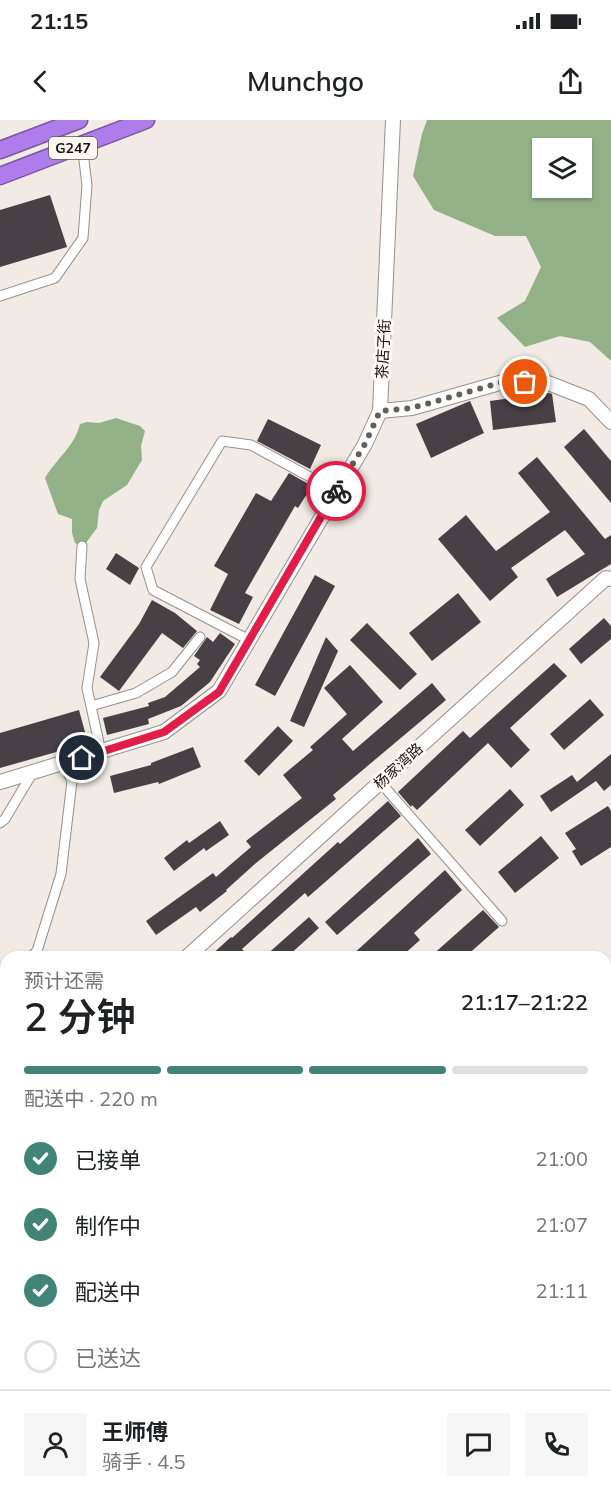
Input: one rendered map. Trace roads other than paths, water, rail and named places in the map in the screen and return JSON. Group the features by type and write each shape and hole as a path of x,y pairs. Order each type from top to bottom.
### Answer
{"highway":[{"name":"G247","path":"0,150 79,120"},
{"name":"G247","path":"0,176 146,120"}],"street":[{"name":"茶店子街","path":"0,782 164,732 219,692 365,444 380,411 393,120"},
{"path":"0,296 55,278 83,238 87,185 82,144"},
{"path":"380,411 412,408 503,382 548,383 590,399 611,422"},
{"path":"249,640 153,590 146,567 222,441 251,445 336,491"},
{"path":"82,546 80,579 94,643 87,688 101,752"},
{"name":"杨家湾路","path":"194,951 606,579 611,579"},
{"path":"91,706 136,693 172,672 200,637"},
{"path":"37,951 61,874 72,782 63,763"},
{"path":"0,823 5,819 33,772"},
{"path":"380,782 502,921"}]}
